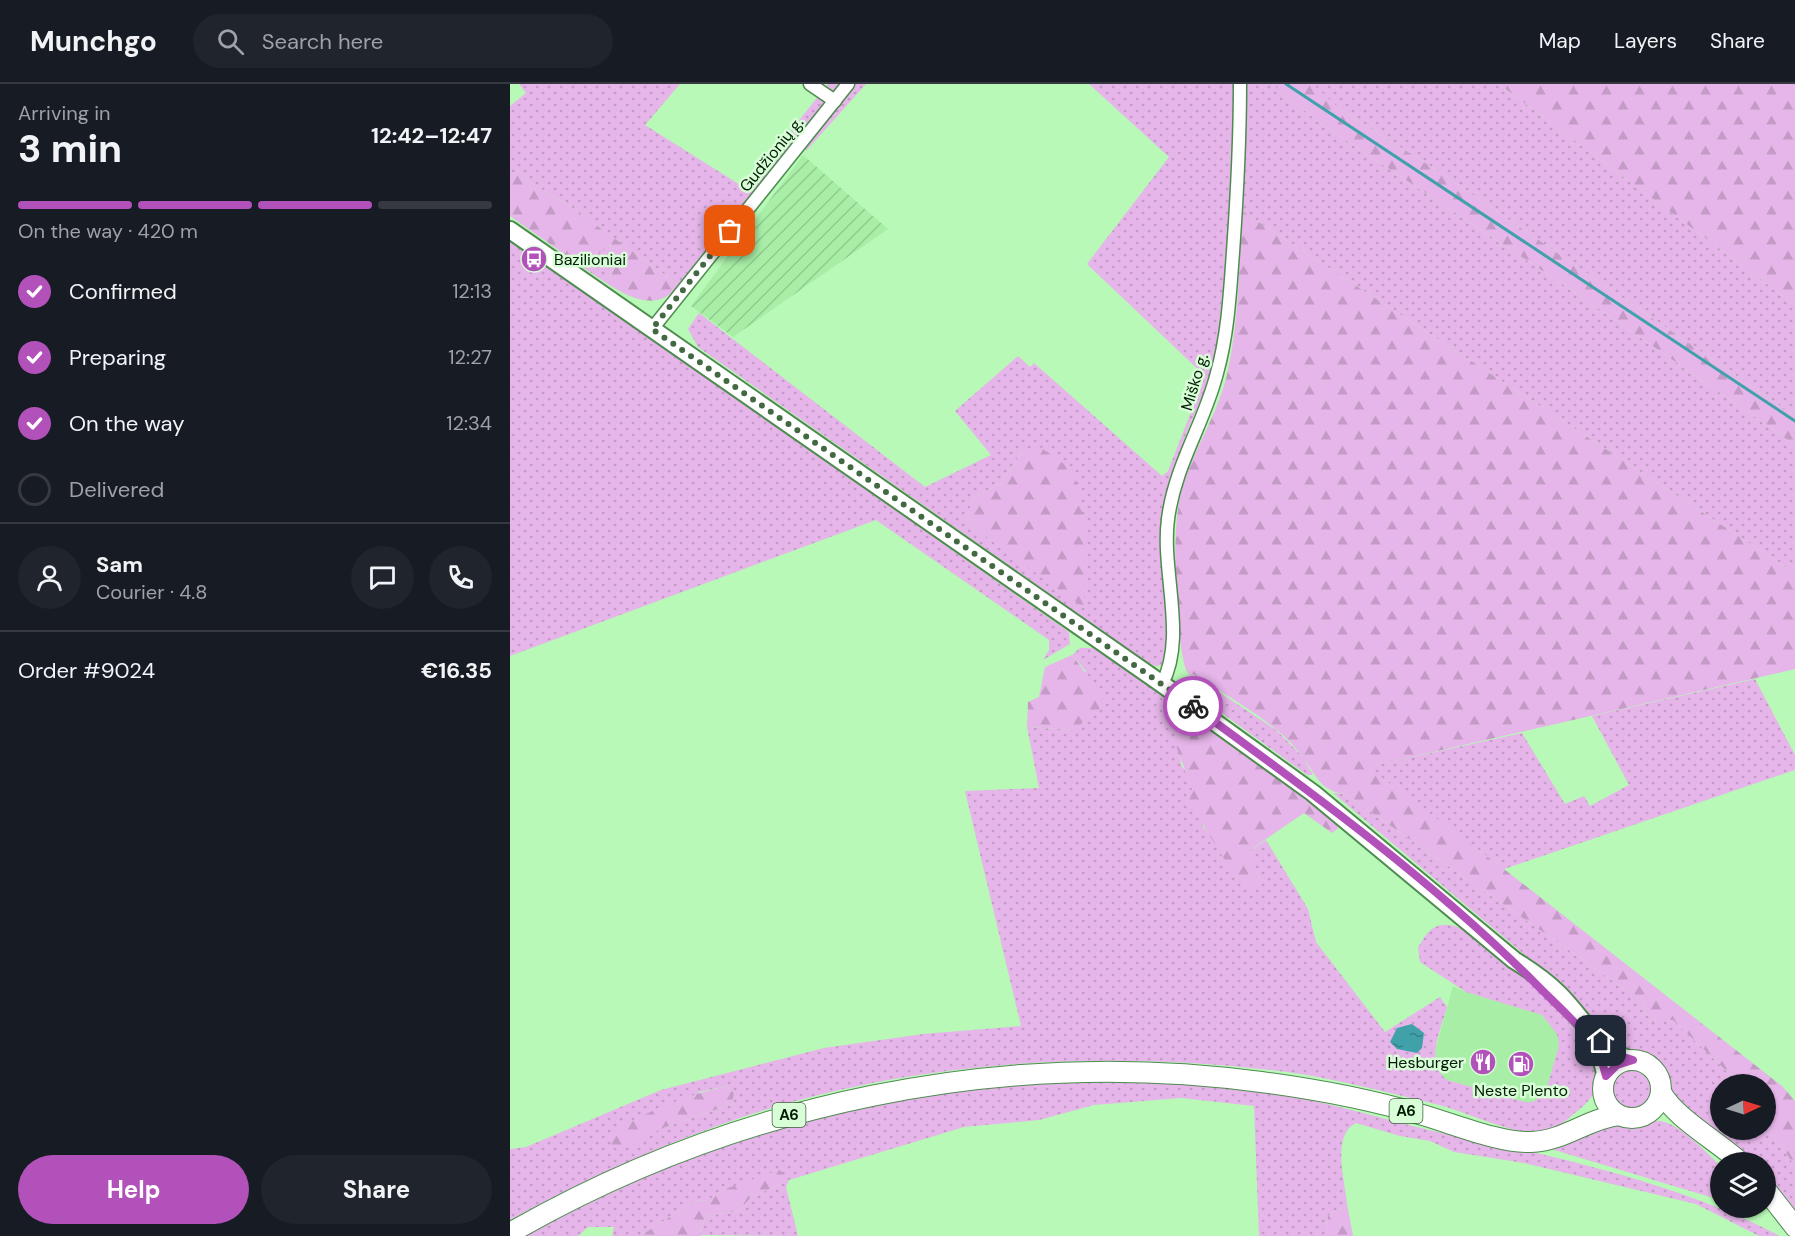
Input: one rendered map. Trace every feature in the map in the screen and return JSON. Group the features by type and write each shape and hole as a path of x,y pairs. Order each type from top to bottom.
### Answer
{"highway":[{"path":"1544,1141 1573,1125 1591,1110 1617,1065 1633,1060 1650,1067 1656,1074 1661,1092 1676,1112 1700,1128 1728,1152"},
{"name":"A6","path":"510,1233 649,1163 744,1129 870,1096 991,1077 1121,1072 1241,1079 1351,1097 1511,1140 1559,1139 1602,1117 1618,1115"},
{"path":"1605,1083 1605,1100 1618,1115 1635,1118 1663,1117 1672,1121 1712,1152"},
{"path":"1643,1116 1655,1107 1661,1092"},
{"path":"1776,1203 1795,1227"},
{"path":"1776,1213 1795,1233"}],"main road":[{"path":"510,230 1162,684 1314,794 1514,960 1540,977 1559,994 1609,1050 1633,1060"},
{"path":"1514,960 1585,1035 1601,1058 1605,1083"}],"street":[{"path":"810,84 835,100"},
{"name":"Gudžionių g.","path":"652,329 848,84"},
{"name":"Miško g.","path":"1162,684 1168,672 1173,644 1167,545 1172,498 1183,458 1210,399 1218,371 1229,304 1240,165 1240,84"}],"shaded area":[{"path":"803,155 888,229 733,337 691,306"},
{"path":"1453,986 1466,992 1533,1010 1542,1015 1558,1034 1559,1045 1546,1091 1541,1098 1533,1102 1525,1102 1447,1080 1440,1075 1435,1065 1434,1055"}],"green space":[{"path":"519,84 680,84 645,125 745,188 828,84 840,84 679,285 567,204 510,171 510,106 526,93"},
{"path":"854,84 866,84 806,151 804,146"},
{"path":"1089,84 1234,84 1229,237 1216,352 1210,379 1186,434 1170,486 1162,539 1167,648 1162,665 1155,666 1144,660 698,347 688,329 699,313 925,487 991,455 955,411 1018,356 1030,367 1034,363 1162,476 1168,471 1205,376 1087,264 1169,157","holes":["1023,450 1084,607 966,522 973,498 1001,483"]},
{"path":"1245,84 1272,84 1320,123 1582,297 1795,445 1795,573 1242,211"},
{"path":"1272,84 1311,84 1316,87 1340,109 1438,171 1795,416 1795,445 1582,297 1320,123"},
{"path":"1311,84 1499,84 1795,305 1795,416 1438,171 1340,109"},
{"path":"1499,84 1795,84 1795,305"},
{"path":"510,171 567,204 679,285 671,294 653,301 634,298 606,283 621,257 609,244 584,268 510,216"},
{"path":"1242,211 1795,573 1795,669 1368,767 1504,869 1767,1074 1730,1074 1673,1020 1657,1020 1646,1015 1642,1001 1345,794 1329,789 1315,775 1291,743 1278,731 1186,670 1177,608 1175,556 1178,510 1186,477 1224,386 1232,351"},
{"path":"510,240 1069,632 1070,644 1043,660 1049,650 1049,640 876,520 510,656"},
{"path":"608,244 621,256 606,283 584,268"},
{"path":"1040,447 1074,471 1085,527 1084,608 966,522 973,498 1001,483 1023,450"},
{"path":"1080,648 1092,648 1101,652 1187,712 1176,723 1181,765 1188,775 1203,827 1214,839 1237,880 1260,878 1249,851 1266,840 1308,909 1316,942 1385,1032 1440,997 1447,1007 1435,1055 1436,1065 1447,1080 1525,1102 1533,1102 1546,1091 1559,1045 1557,1034 1542,1015 1466,992 1420,962 1418,948 1434,927 1446,925 1457,927 1470,933 1502,957 1565,1018 1582,1039 1594,1057 1599,1071 1598,1084 1590,1099 1560,1126 1540,1133 1514,1130 1444,1106 1371,1088 1271,1070 1131,1061 991,1066 852,1087 784,1104 717,1126 638,1158 586,1181 510,1220 510,1149 526,1147 661,1090 824,1048 923,1034 1021,1026 965,791 1039,788 1027,727 1073,730 1086,671 1072,655","holes":["727,1086 734,1093 732,1104 663,1128 699,1092"]},
{"path":"1072,655 1103,696 1099,710 1073,730 1027,727 1028,702 1039,697 1045,667"},
{"path":"1186,670 1276,730 1303,757 1313,775 1307,775 1208,703"},
{"path":"1755,679 1795,755 1795,770 1504,869 1367,767 1522,733 1565,804 1584,796 1590,806 1629,785 1592,716"},
{"path":"1187,712 1342,825 1332,833 1304,813 1250,850 1260,879 1248,892 1237,880 1189,802 1192,789 1175,743 1176,723"},
{"path":"1333,793 1345,794 1642,1001 1646,1015 1657,1020 1673,1020 1730,1074 1710,1074 1710,1131 1670,1098 1663,1070 1654,1061 1618,1051 1545,972"},
{"path":"1633,1070 1641,1071 1647,1076 1652,1082 1652,1098 1647,1104 1641,1109 1633,1110 1625,1109 1619,1104 1614,1098 1613,1090 1614,1082 1619,1076 1625,1071"},
{"path":"1776,1081 1795,1101 1795,1166 1776,1139"},
{"path":"1048,1082 1137,1082 1255,1090 1306,1099 1622,1175 1710,1204 1710,1211 1696,1204 1524,1163 1454,1152 1430,1141 1400,1136 1356,1123 1348,1129 1342,1148 1342,1171 1347,1204 1328,1216 1326,1236 1259,1236 1254,1106 1181,1098 1094,1105 1039,1120 964,1127 789,1180 786,1187 798,1236 699,1235 706,1216 739,1211 751,1197 783,1183 725,1189 708,1200 695,1201 640,1236 612,1236 614,1227 588,1227 578,1236 522,1236 671,1166 762,1133 842,1112 924,1096"},
{"path":"727,1086 734,1093 732,1104 663,1128 620,1151 611,1145 614,1130 683,1099"},
{"path":"1654,1120 1668,1123 1684,1133 1710,1156 1710,1197 1551,1149 1614,1121 1627,1124"},
{"path":"1776,1139 1795,1166 1795,1216 1776,1194 1776,1152 1735,1152 1721,1140"},
{"path":"779,1170 785,1174 783,1183 751,1197 739,1211 706,1216 699,1234 702,1236 640,1236 695,1201 708,1200 725,1189"},
{"path":"1347,1204 1353,1236 1326,1236 1328,1216"},
{"path":"1724,1218 1743,1218 1780,1236 1759,1236"}],"water":[{"path":"1412,1024 1424,1033 1422,1048 1417,1053 1397,1049 1390,1042 1397,1028"}],"waterway":[{"path":"1286,84 1795,421"}],"way so far":[{"path":"730,231 652,329 1193,706"}],"place":[{"name":"Bazilioniai","path":"534,259"},
{"name":"Hesburger","path":"1483,1062"},
{"name":"Neste Plento","path":"1521,1064"}],"route":[{"path":"1193,706 1314,794 1514,960 1585,1035 1601,1058 1606,1076 1617,1065 1633,1060 1617,1055 1601,1041"}]}
